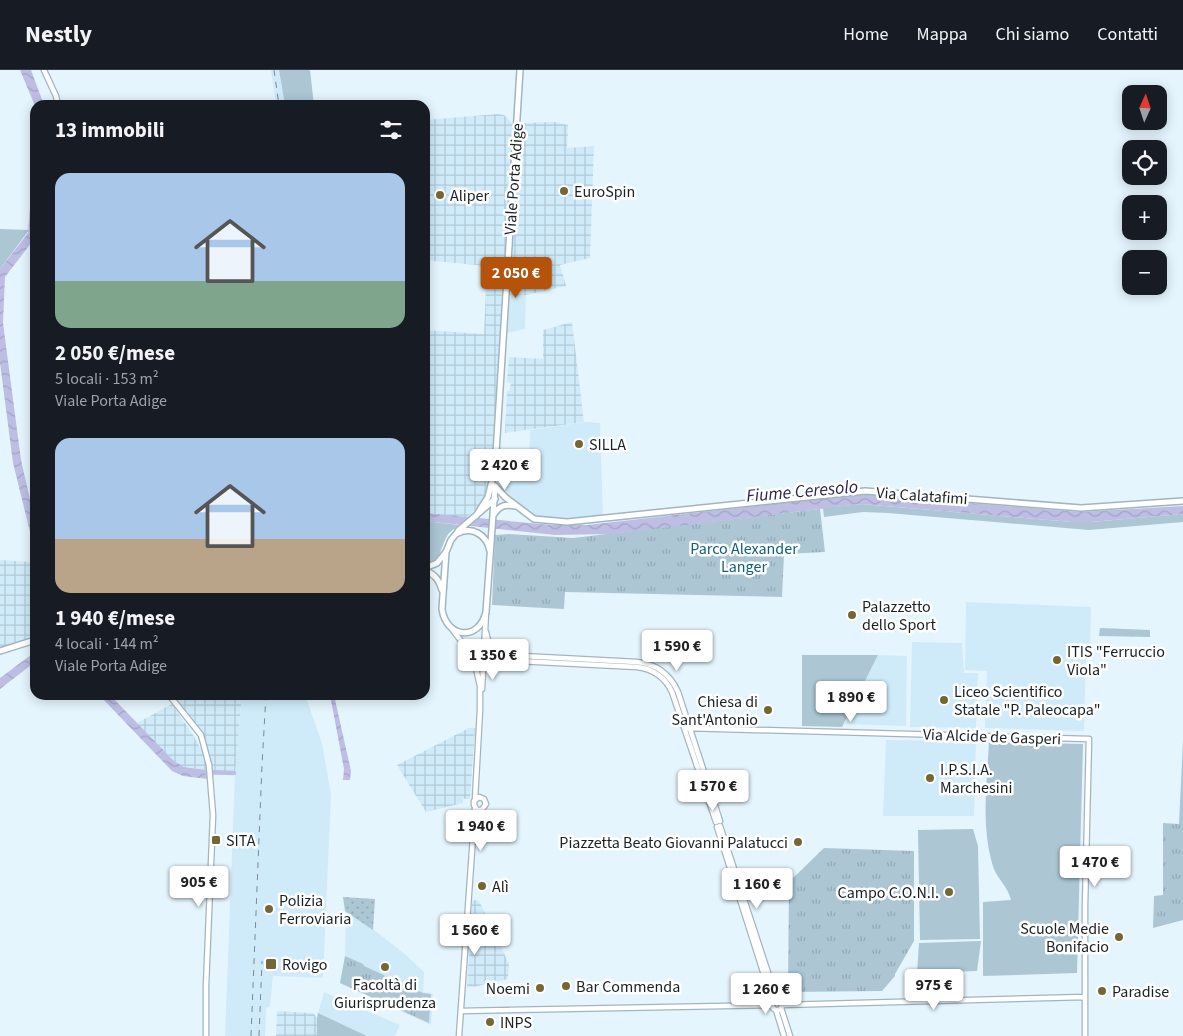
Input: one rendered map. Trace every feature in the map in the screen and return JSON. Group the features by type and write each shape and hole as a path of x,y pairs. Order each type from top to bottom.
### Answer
{"main road":[{"name":"Viale Porta Adige","path":"486,612 496,486 495,469 520,70"},
{"name":"Viale Porta Adige","path":"476,516 488,497 495,469"},
{"name":"Via Calatafimi","path":"496,486 504,497 534,518 567,522 865,491 1081,508 1183,501"},
{"path":"494,500 498,497 504,497"},
{"name":"Viale Porta Adige","path":"451,628 443,614 446,552 450,540 494,500"},
{"path":"494,514 503,505 516,506"},
{"path":"458,531 480,534 487,541 490,552"},
{"path":"430,567 437,563 446,552"},
{"path":"430,573 439,581 443,593"},
{"path":"451,628 464,632 476,629 484,622 486,612"},
{"path":"0,651 30,642"}],"street":[{"path":"44,70 57,100"},
{"name":"Viale Porta Adige","path":"460,1033 485,658 486,612"},
{"name":"Viale Porta Adige","path":"451,628 467,649 478,675 481,703"},
{"path":"486,632 491,648 502,655 635,662 655,666 669,678 678,692 687,728 718,824 790,1036"},
{"path":"467,649 474,655 497,660 637,667 655,672 667,682 687,728"},
{"path":"484,666 497,660"},
{"path":"173,700 201,734 210,765 213,815 206,986 206,1036"},
{"name":"Via Alcide de Gasperi","path":"687,728 1089,739 1085,997"},
{"name":"Viale Porta Adige","path":"476,784 482,798 486,800 482,810"},
{"path":"475,799 482,798"},
{"path":"473,823 482,810 475,808"},
{"path":"718,824 772,1004"},
{"path":"461,1011 772,1004 780,1008 1085,997 1085,1036"},
{"path":"772,1004 778,1000"},
{"path":"780,1008 784,1036"}],"shaded area":[{"path":"271,70 279,70 284,100 275,100"},
{"path":"498,114 504,115 513,124 491,472 483,500 466,518 430,514 430,330 484,334 487,266 430,260 430,120"},
{"path":"555,122 568,125 567,148 594,146 590,258 560,265 566,286 526,295 510,295 520,123"},
{"path":"510,295 526,295 525,329 507,333"},
{"path":"572,322 584,422 505,433 507,391 510,390 511,383 507,382 509,357 543,359 543,330"},
{"path":"586,422 600,423 603,518 559,520 537,518 501,493 498,479 525,477 525,467 529,467 530,430"},
{"path":"0,560 30,562 30,639 0,649"},
{"path":"966,602 1091,607 1090,650 1086,651 1084,731 985,728 987,671 965,670"},
{"name":"Liceo Scientifico Statale \"P. Paleocapa\"","path":"912,642 962,643 964,673 978,673 976,728 910,727"},
{"path":"878,655 907,656 906,726 844,724"},
{"path":"175,700 242,700 235,774 210,775 209,755 198,731"},
{"path":"242,700 307,700 322,743 331,795 323,978 273,976 270,1007 266,1008 265,1036 225,1036 235,774"},
{"path":"172,704 203,753 207,770 180,766 137,723"},
{"path":"469,728 475,728 470,799 463,799 463,803 426,812 397,765"},
{"name":"I.P.S.I.A. Marchesini","path":"886,740 976,741 974,816 883,816"},
{"path":"472,901 479,901 509,964 508,979 467,987"},
{"path":"346,908 406,955 424,972 423,992 433,994 431,1025 340,983 345,956"},
{"path":"324,992 400,1025 395,1036 367,1036 318,1013"},
{"path":"277,1011 313,1013 317,1018 317,1036 276,1036"}],"green space":[{"path":"279,70 310,70 313,100 284,100"},
{"path":"0,229 29,230 0,269"},
{"path":"861,504 1072,522 1183,514 1183,522 1089,530 888,513 863,512 824,517 823,508"},
{"name":"Parco Alexander Langer","path":"820,509 825,552 784,554 782,597 565,592 564,609 492,605 495,535 509,534 573,538"},
{"path":"430,522 459,525 449,533 438,557 431,564"},
{"path":"1100,628 1150,630 1150,637 1099,636"},
{"path":"802,655 878,655 842,727 802,726"},
{"path":"1183,741 1183,920 1153,928 1154,896 1163,895 1163,823 1179,824"},
{"path":"989,742 1083,744 1077,973 983,976 983,902 1011,900 994,868 989,848 986,803"},
{"name":"Campo C.O.N.I.","path":"973,829 978,846 980,939 920,940 918,830"},
{"path":"824,848 914,851 914,941 895,976 882,991 788,992 789,882"},
{"path":"343,897 375,899 373,930 345,911"},
{"path":"981,941 977,971 917,973 919,943"},
{"path":"345,956 423,993 431,994 429,1023 340,983"},
{"path":"318,1013 367,1036 317,1036"}],"water":[{"path":"20,70 31,70 42,100 32,100"},
{"path":"30,208 30,244 5,277 3,323 21,460 30,499 30,532 13,463 0,363 0,269 28,233"},
{"path":"860,494 1079,512 1183,506 1183,514 1072,522 861,504 612,534 555,535 430,522 430,513 551,525 587,525"},
{"path":"30,656 30,666 0,689 0,678"},
{"path":"104,700 115,700 174,761 184,767 207,770 208,779 183,776 172,771"},
{"path":"331,700 335,700 351,771 350,780 343,780 344,769"}],"waterway":[{"path":"206,772 234,773"}],"railway":[{"path":"274,70 278,100"},
{"path":"251,1036 266,700"},
{"path":"259,1036 262,961"}],"place":[{"name":"EuroSpin","path":"564,191"},
{"name":"Aliper","path":"440,195"},
{"name":"SILLA","path":"579,444"},
{"name":"Palazzetto dello Sport","path":"852,615"},
{"name":"ITIS \"Ferruccio Viola\"","path":"1057,660"},
{"name":"Liceo Scientifico Statale \"P. Paleocapa\"","path":"944,700"},
{"name":"Chiesa di Sant'Antonio","path":"768,710"},
{"name":"I.P.S.I.A. Marchesini","path":"930,778"},
{"name":"SITA","path":"216,840"},
{"name":"Piazzetta Beato Giovanni Palatucci","path":"798,842"},
{"name":"Alì","path":"482,886"},
{"name":"Campo C.O.N.I.","path":"949,892"},
{"name":"Polizia Ferroviaria","path":"269,909"},
{"name":"Scuole Medie Bonifacio","path":"1119,937"},
{"name":"Rovigo","path":"271,964"},
{"name":"Facoltà di Giurisprudenza","path":"385,967"},
{"name":"Bar Commenda","path":"566,986"},
{"name":"Noemi","path":"540,988"},
{"name":"Paradise","path":"1102,991"},
{"name":"INPS","path":"490,1022"}],"water label":[{"name":"Fiume Ceresolo","path":"802,491"}]}
